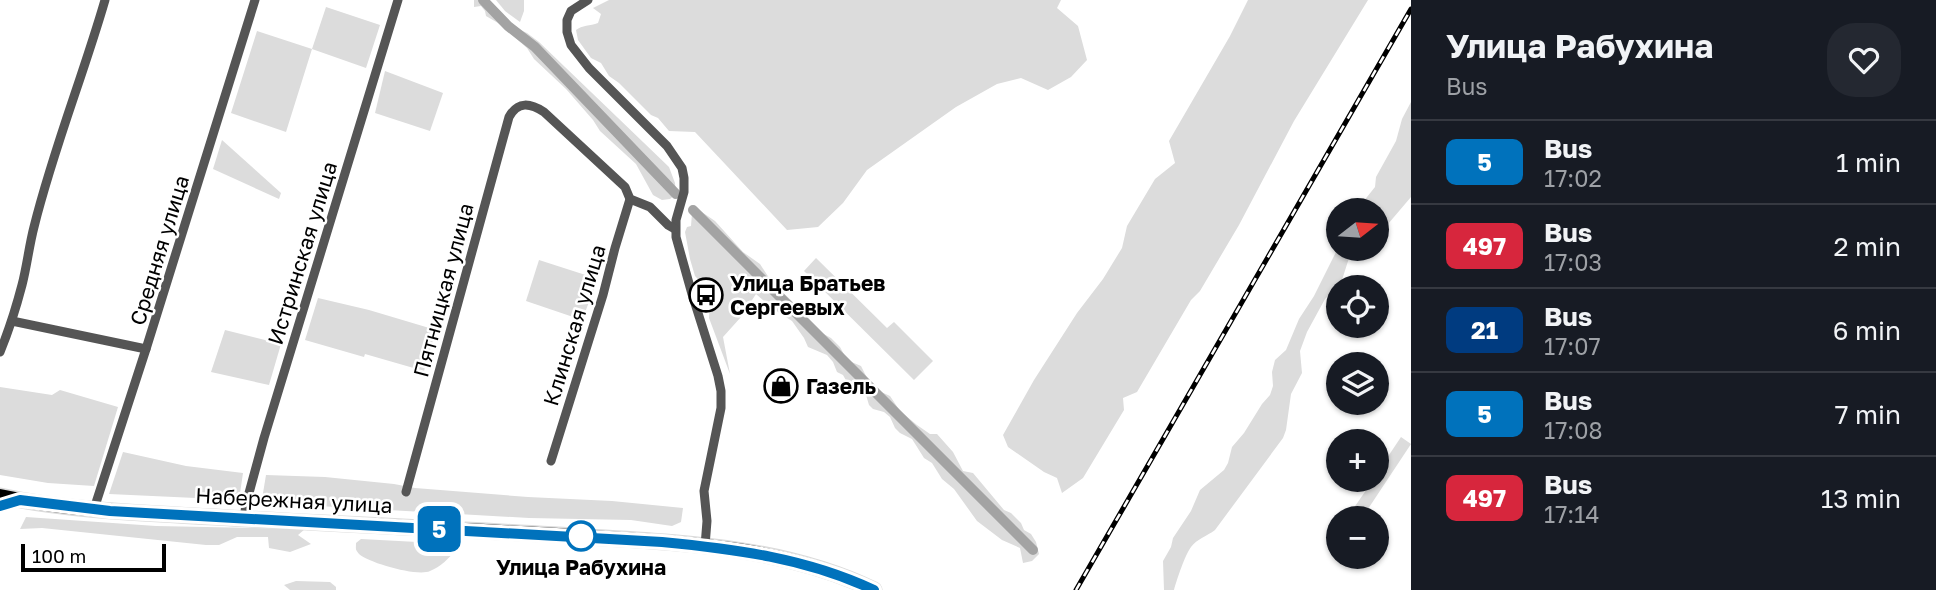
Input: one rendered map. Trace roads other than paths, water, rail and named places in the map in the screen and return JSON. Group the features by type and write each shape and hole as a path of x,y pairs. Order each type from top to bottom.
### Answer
{"main road":[{"name":"Набережная улица","path":"0,496 94,509 576,536 705,546 782,558 828,571 868,589"}],"street":[{"path":"0,352 12,321 37,216 105,0"},
{"name":"Средняя улица","path":"94,509 255,0"},
{"name":"Истринская улица","path":"244,519 267,425 398,0"},
{"path":"588,0 571,11 567,20 571,45 589,68 667,146 682,167 684,192 675,229 721,391 721,408 704,491 707,521 705,546"},
{"name":"Пятницкая улица","path":"407,492 509,117 514,109 524,104 544,112 625,187 630,199"},
{"path":"630,199 650,207 675,229"},
{"name":"Клинская улица","path":"551,461 630,199"},
{"path":"12,321 146,349"}],"waterway":[{"path":"483,0 508,26 535,47 676,194"},
{"path":"693,210 1033,550"}],"railway":[{"path":"1076,590 1411,9"}],"place":[{"name":"Улица Братьев Сергеевых","path":"706,295"},
{"name":"Газель","path":"781,386"},
{"name":"Улица Рабухина","path":"581,536"}]}
